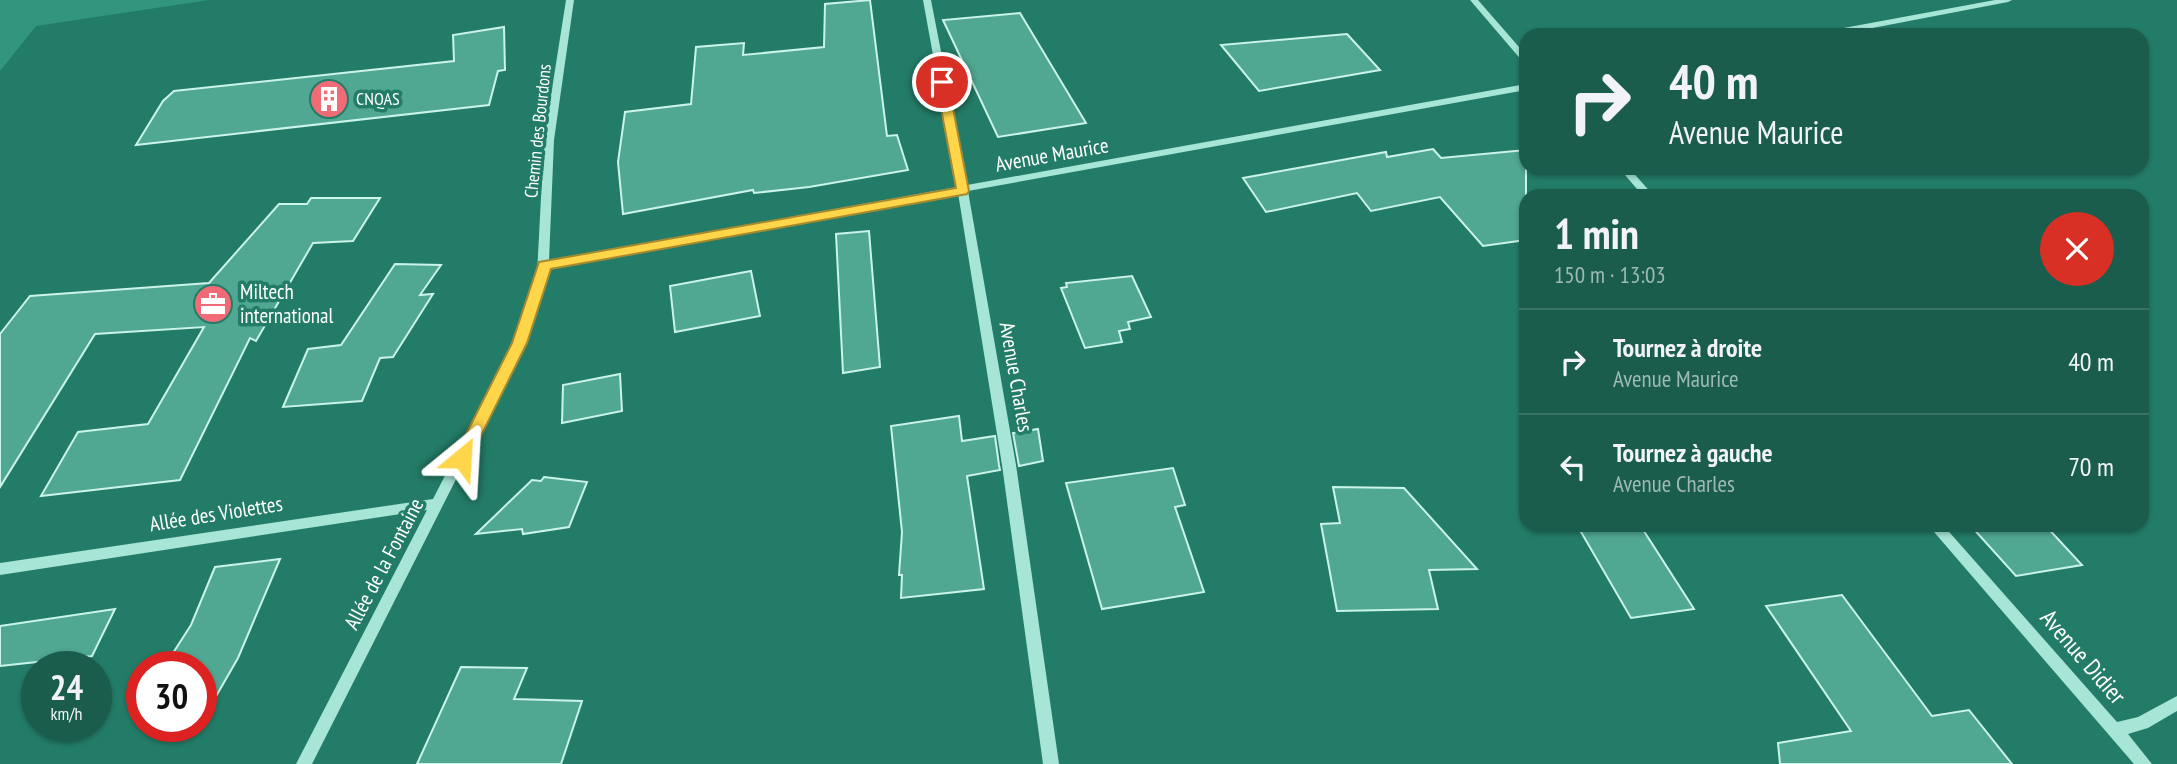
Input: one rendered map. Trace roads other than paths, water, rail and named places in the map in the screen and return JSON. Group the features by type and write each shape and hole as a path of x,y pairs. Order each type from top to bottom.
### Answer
{"street":[{"name":"Chemin des Bourdons","path":"544,265 549,140 570,0"},
{"name":"Avenue Charles","path":"926,0 963,191 1009,465 1051,764"},
{"path":"1474,0 1519,52"},
{"path":"1859,28 2008,0"},
{"name":"Avenue Maurice","path":"544,265 1519,88"},
{"path":"1630,175 1643,189"},
{"name":"Allée de la Fontaine","path":"304,764 519,343 544,274 544,265"},
{"name":"Allée des Violettes","path":"0,569 439,503"},
{"path":"1941,532 1985,583"},
{"name":"Avenue Didier","path":"1985,583 2144,764"},
{"path":"2115,730 2142,723 2177,703"}],"place":[{"name":"CNQAS","path":"329,99"},
{"name":"Miltech international","path":"213,304"}]}
